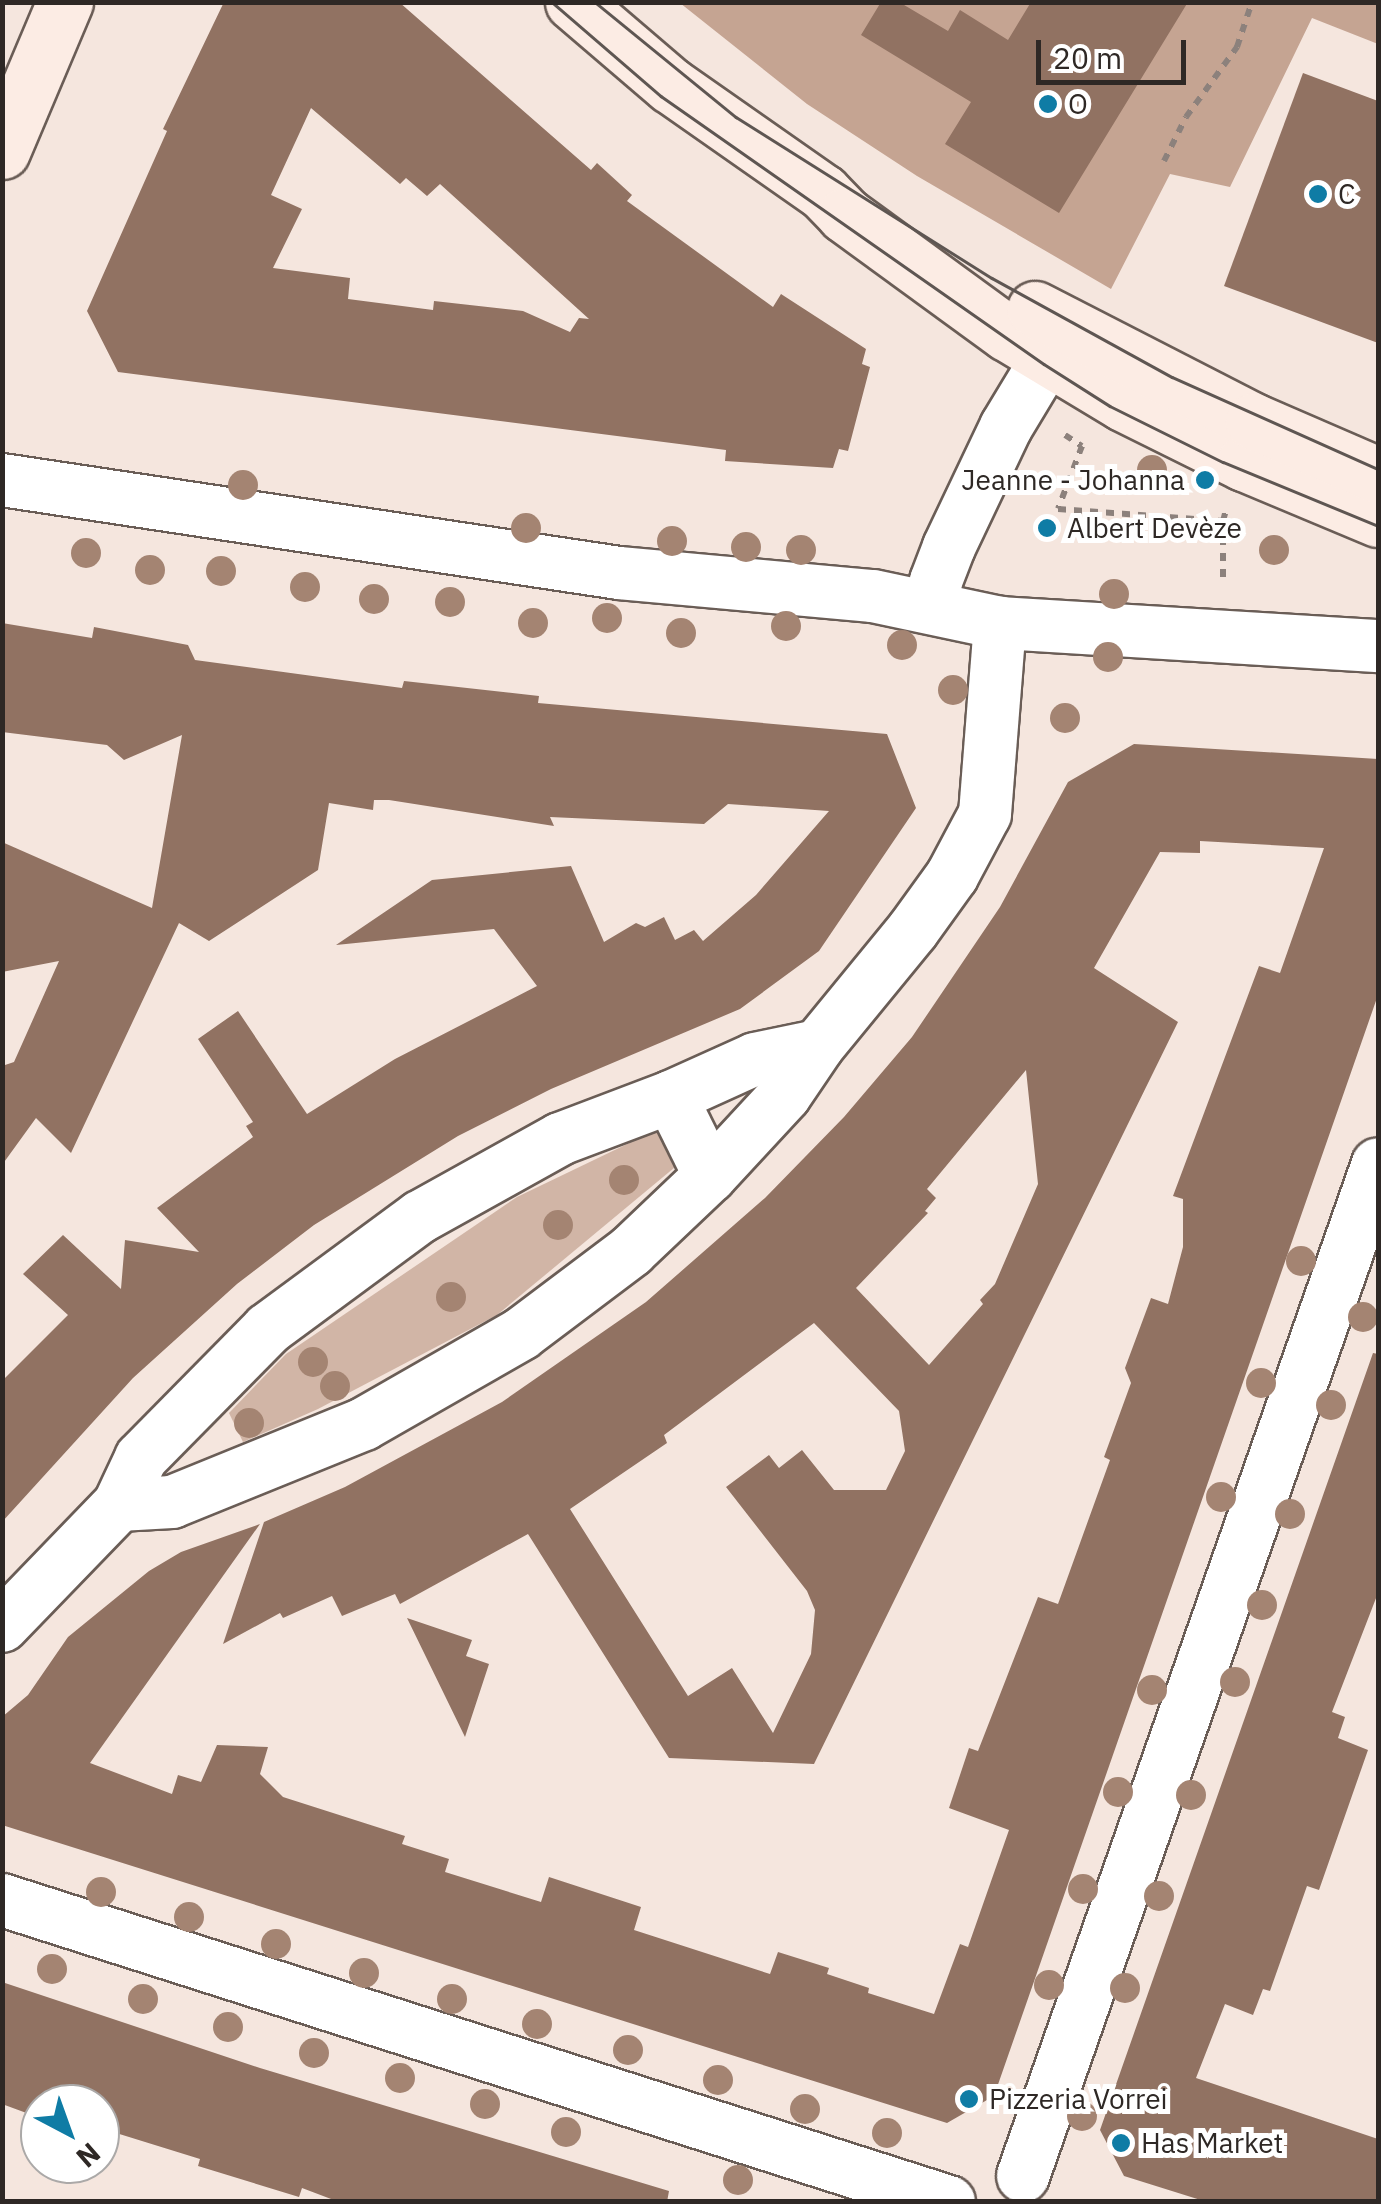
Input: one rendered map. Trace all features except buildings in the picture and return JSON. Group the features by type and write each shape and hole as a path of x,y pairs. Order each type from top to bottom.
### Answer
{"street":[{"path":"2,151 65,2"},
{"path":"573,2 670,85 823,192 877,239 1048,358 1122,403 1244,462 1378,518"},
{"path":"823,192 855,202 1130,360 1253,421 1378,475"},
{"path":"1048,358 1130,360"},
{"path":"933,606 936,581 949,547 1006,427 1048,358"},
{"path":"2,480 619,572 873,596 1000,623 1378,646"},
{"path":"119,1505 172,1502 364,1424 521,1334 630,1251 710,1176 785,1094 952,876 986,814 1000,623"},
{"path":"2,1626 119,1505 141,1458 268,1328 420,1218 560,1139 671,1098 755,1059 818,1046"},
{"path":"671,1098 710,1176"},
{"path":"969,2202 988,2180 1038,2189 1378,1164"},
{"path":"200,1398 244,1472"},
{"path":"2,1900 949,2202"}],"path":[{"path":"1164,161 1186,117 1237,47 1252,2"},
{"path":"1058,430 1082,446 1058,509 1222,520"},
{"path":"1223,586 1222,520 1230,497"}],"shaded area":[{"path":"680,3 1378,3 1378,44 1312,18 1230,187 1170,174 1111,289 917,176 807,104"},
{"path":"675,1121 692,1153 497,1315 318,1409 243,1442 229,1413 286,1354 517,1197"}],"tram line":[{"path":"552,2 661,96 1110,406 1223,462 1378,526"},
{"path":"595,2 736,117 992,278 1172,377 1378,469"}],"place":[{"name":"O","path":"1048,104"},
{"name":"C","path":"1318,194"},
{"name":"Jeanne - Johanna","path":"1205,480"},
{"name":"Albert Devèze","path":"1047,528"},
{"name":"Pizzeria Vorrei","path":"969,2099"},
{"name":"Has Market","path":"1121,2143"}]}
